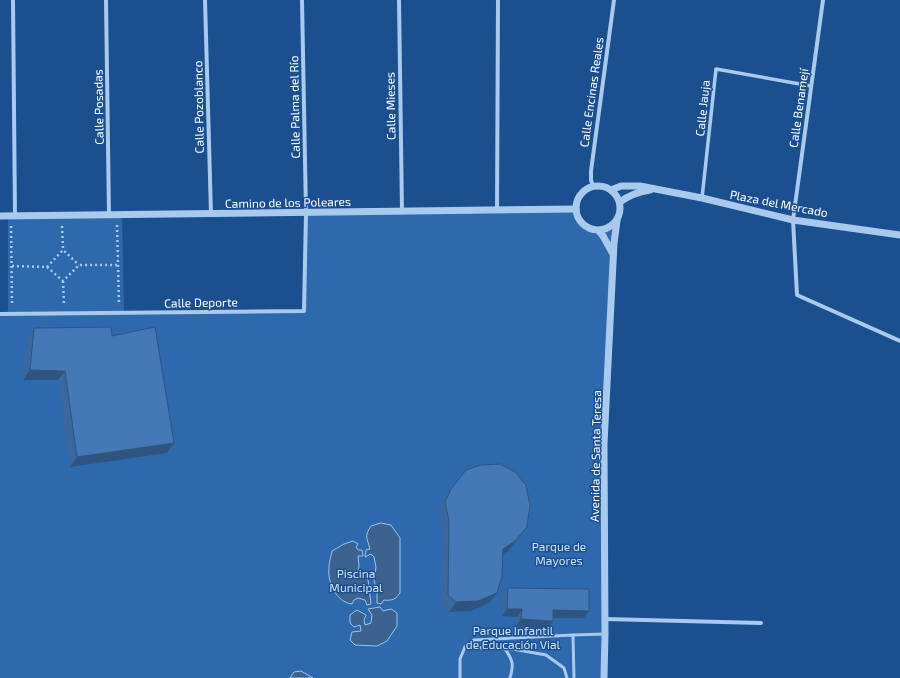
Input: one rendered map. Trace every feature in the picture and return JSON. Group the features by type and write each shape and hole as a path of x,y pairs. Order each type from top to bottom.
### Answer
{"street":[{"path":"13,0 13,216"},
{"name":"Calle Posadas","path":"106,0 113,215"},
{"name":"Calle Pozoblanco","path":"205,0 211,214"},
{"name":"Calle Palma del Río","path":"302,0 306,213"},
{"name":"Calle Mieses","path":"399,0 402,212"},
{"path":"497,211 498,0"},
{"name":"Calle Encinas Reales","path":"593,186 590,171 614,0"},
{"name":"Calle Benamejí","path":"823,0 793,220 797,295 900,341"},
{"name":"Calle Jauja","path":"702,198 716,69 811,86"},
{"path":"593,186 605,187 611,190 618,197 620,202 620,215 617,221 608,228 599,231 590,229 582,224 578,218 576,209 580,195 593,186"},
{"name":"Plaza del Mercado","path":"611,190 621,186 640,186 654,190 702,198 793,220 900,235"},
{"name":"Plaza del Mercado","path":"620,202 628,196 642,191 654,190"},
{"name":"Camino de los Poleares","path":"0,216 576,209"},
{"name":"Calle Deporte","path":"0,314 304,311 306,213"},
{"name":"Avenida de Santa Teresa","path":"604,678 604,444 614,243 617,221"},
{"name":"Avenida de Santa Teresa","path":"599,231 610,247 614,258"},
{"path":"605,619 760,623"}],"lane":[{"path":"460,678 460,659 465,647 474,640 605,634"},
{"path":"573,635 574,678"},
{"path":"465,647 505,649 546,655 564,668 567,678"},
{"path":"505,649 511,657 512,670 510,678"}],"path":[{"path":"47,267 63,250 62,215"},
{"path":"113,215 118,265 119,313"},
{"path":"12,314 13,216"},
{"path":"63,250 79,265 118,265"},
{"path":"64,313 63,281 79,265"},
{"path":"12,266 47,267 63,281"}],"green space":[{"path":"576,209 581,221 590,229 601,230 613,225 604,444 601,678 0,678 0,314 8,313 8,215 122,214 124,312 304,311 306,213"}],"shaded area":[{"path":"381,523 391,525 400,538 400,593 392,600 384,600 381,604 377,603 377,589 374,581 376,567 374,557 371,554 365,557 366,550 370,549 367,533 371,526"},
{"path":"353,541 358,544 356,547 358,550 362,550 363,556 358,556 358,571 368,580 371,604 367,605 365,600 358,598 354,600 352,604 346,602 337,595 331,585 329,563 332,551"},
{"path":"380,607 383,611 391,609 397,613 397,626 387,641 377,646 355,645 350,640 352,632 361,631 360,625 354,627 350,623 350,615 357,610 366,615 364,620 365,625 371,623 372,615 368,609"},
{"path":"301,671 313,678 290,678 294,672"}],"building":[{"path":"111,327 112,336 155,327 174,443 77,457 65,371 30,370 34,328"},
{"path":"500,464 515,472 526,485 530,506 527,527 515,541 503,549 502,576 497,593 478,601 456,602 448,595 449,521 445,502 451,489 466,470 481,465"},
{"path":"508,588 589,589 589,611 553,610 553,621 521,619 522,609 507,609"}],"park label":[{"name":"Parque de Mayores","path":"559,553"},
{"name":"Piscina Municipal","path":"356,580"},
{"name":"Parque Infantil de Educación Vial","path":"513,637"}]}
